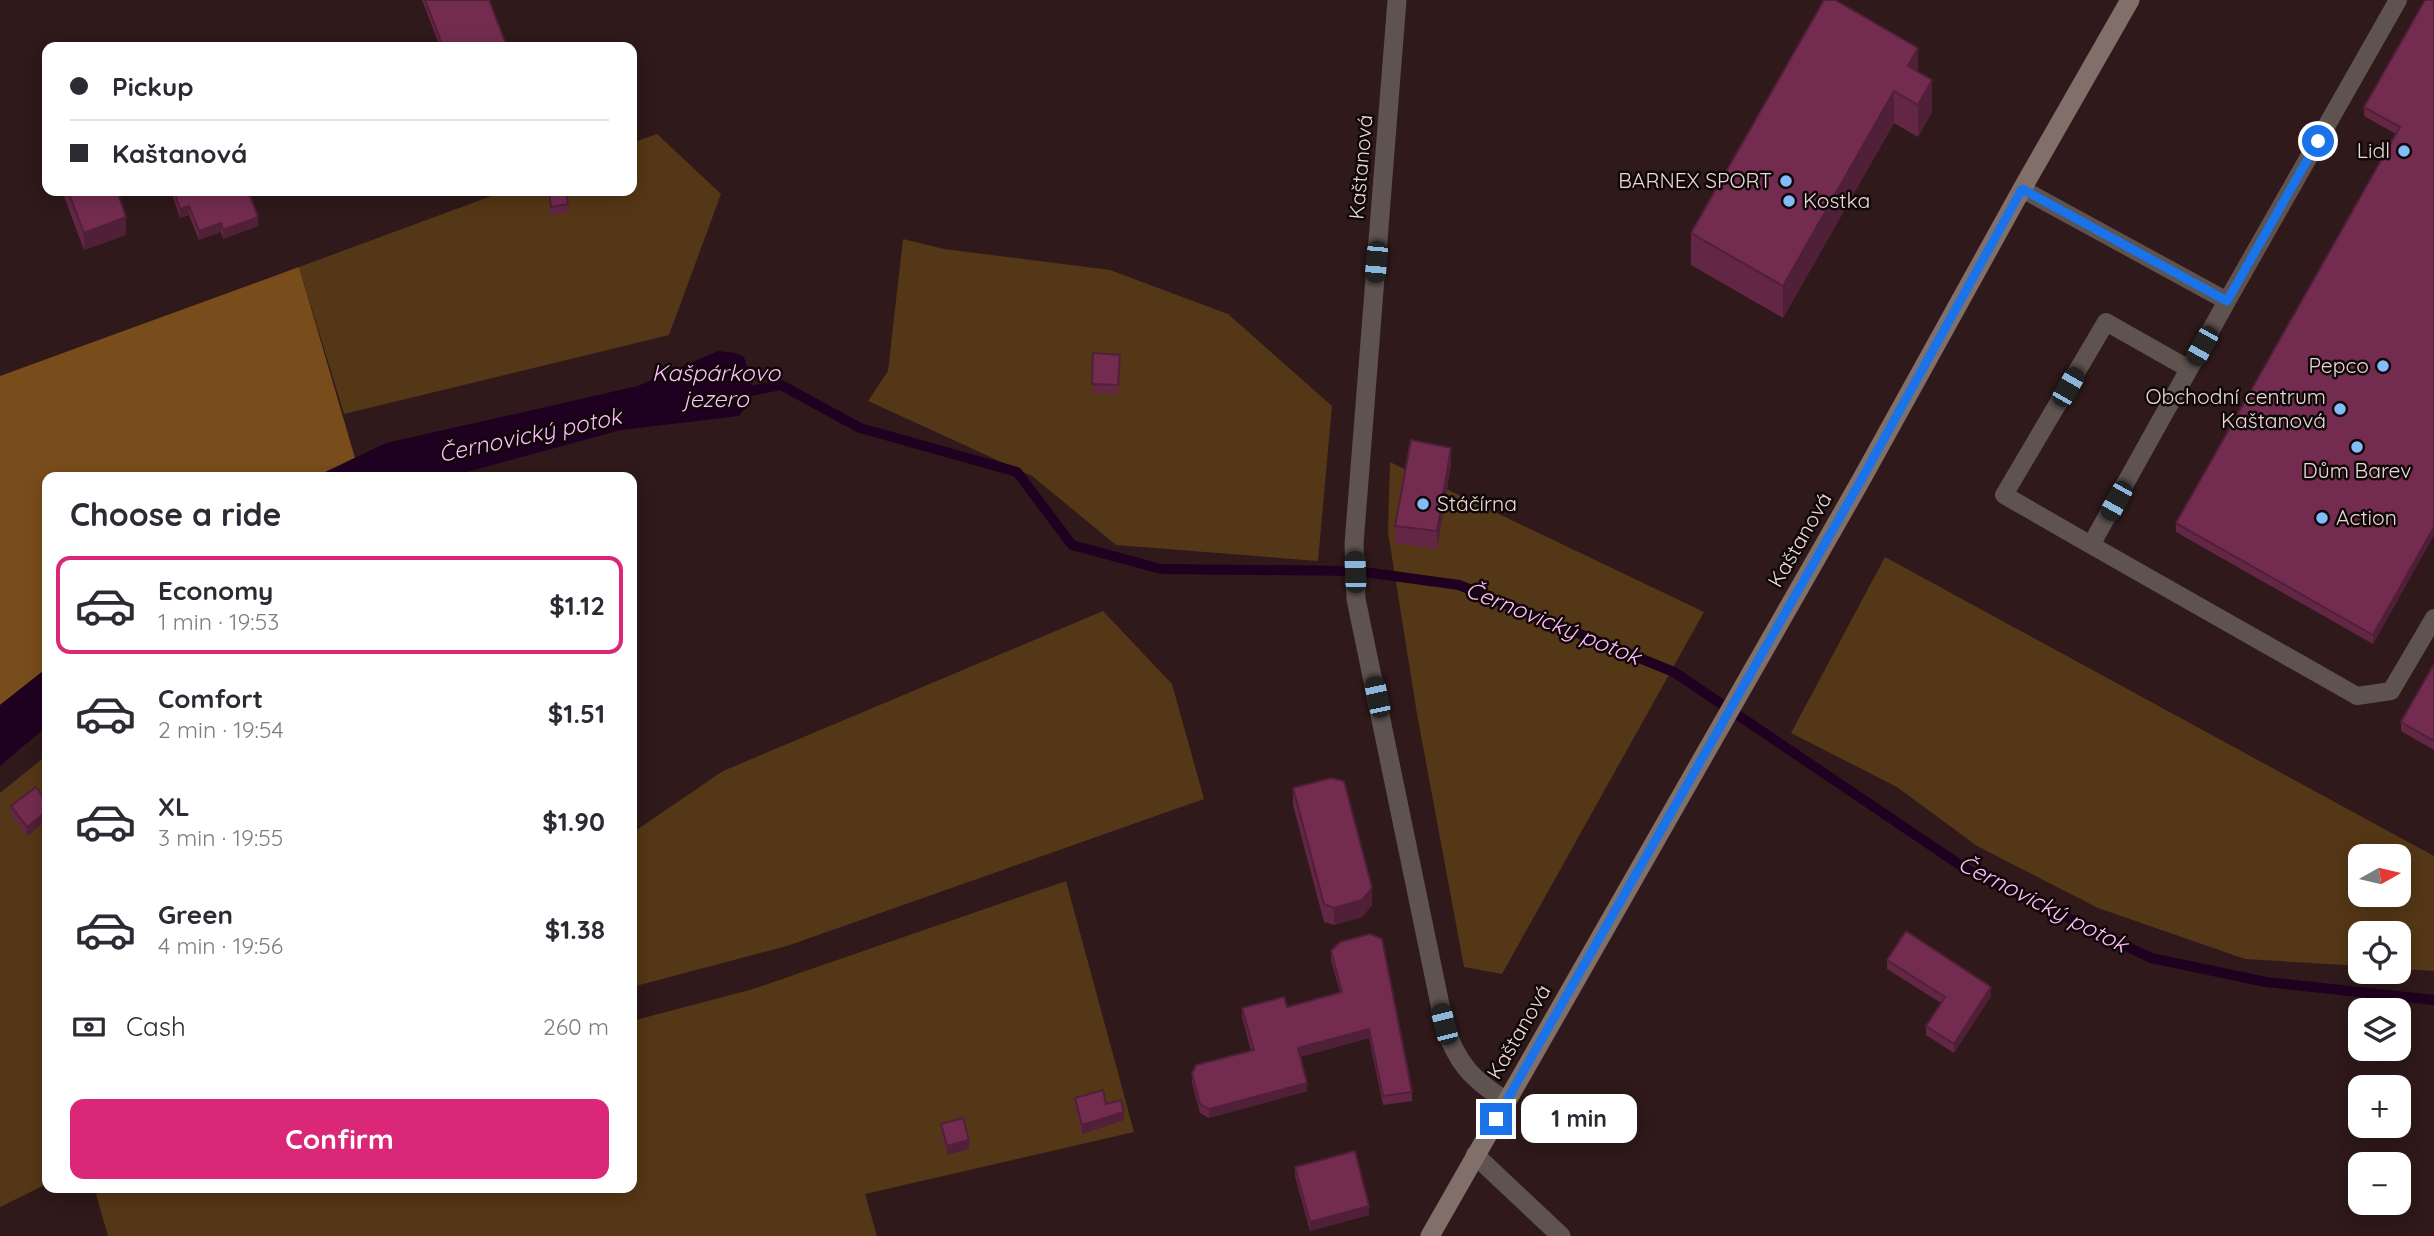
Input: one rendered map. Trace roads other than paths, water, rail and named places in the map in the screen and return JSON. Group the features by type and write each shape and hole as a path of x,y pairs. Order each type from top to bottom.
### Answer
{"main road":[{"name":"Kaštanová","path":"1430,1236 1860,482 2130,0"}],"street":[{"name":"Kaštanová","path":"1397,0 1354,544 1356,598 1450,1045 1471,1075 1506,1101"},
{"path":"1475,1155 1561,1236"}],"lane":[{"path":"2091,545 2398,0"},
{"path":"2022,189 2227,301"},
{"path":"2189,369 2106,322 2004,495 2357,696 2391,691 2434,618"}],"water":[{"name":"Kašpárkovo jezero","path":"718,351 744,357 752,388 749,401 739,416 621,430 467,472 326,472 386,443 638,386"},
{"path":"42,672 42,730 0,766 0,705"}],"waterway":[{"name":"Černovický potok","path":"740,393 781,385 860,428 1017,472 1072,545 1161,569 1357,571 1459,585 1674,672 1966,869 2151,958 2266,982 2434,1000"}],"place":[{"name":"Lidl","path":"2404,151"},
{"name":"BARNEX SPORT","path":"1786,181"},
{"name":"Kostka","path":"1789,201"},
{"name":"Pepco","path":"2383,366"},
{"name":"Obchodní centrum Kaštanová","path":"2340,409"},
{"name":"Dům Barev","path":"2357,447"},
{"name":"Stáčírna","path":"1423,504"},
{"name":"Action","path":"2322,518"}]}
